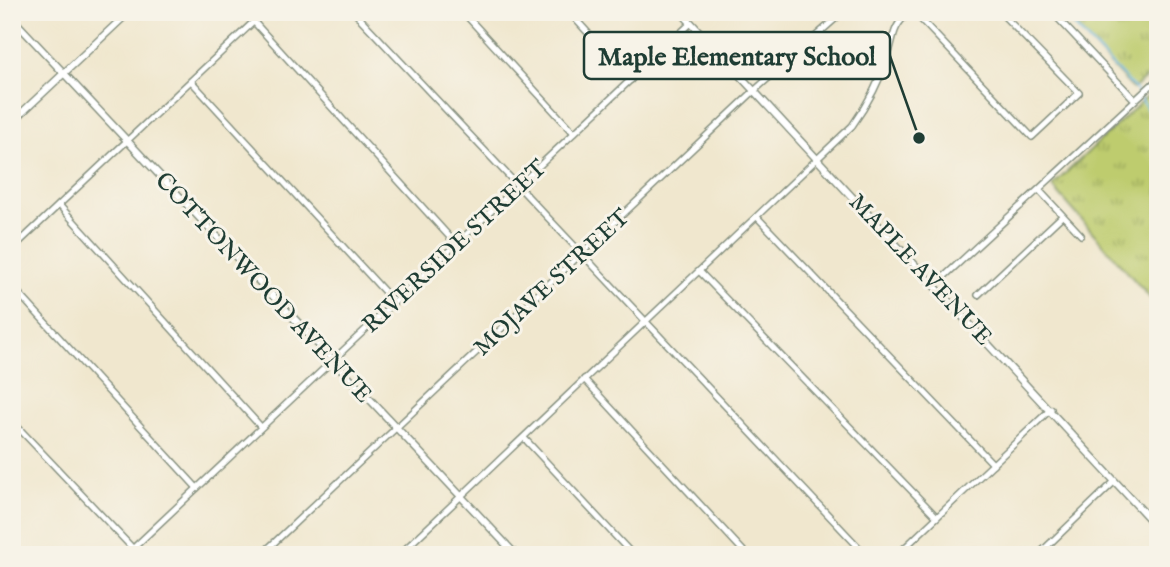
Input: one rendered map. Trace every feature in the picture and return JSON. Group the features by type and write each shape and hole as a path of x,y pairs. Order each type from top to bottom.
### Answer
{"street":[{"path":"12,122 129,12"},
{"path":"12,249 264,12"},
{"path":"354,12 644,323 866,555"},
{"path":"463,12 574,133"},
{"path":"569,12 631,80"},
{"name":"MAPLE AVENUE","path":"681,12 1051,409 1158,528"},
{"name":"MOJAVE STREET","path":"261,555 755,90 843,12"},
{"path":"399,555 818,159 862,113 889,55 895,25 911,12 1032,137 1079,93 1000,12"},
{"path":"1052,12 1135,100"},
{"name":"COTTONWOOD AVENUE","path":"12,18 516,555"},
{"path":"254,22 456,244"},
{"name":"RIVERSIDE STREET","path":"126,555 691,23"},
{"path":"935,285 1158,79"},
{"path":"191,81 394,302"},
{"path":"1039,190 1081,235"},
{"path":"59,205 261,427"},
{"path":"978,295 1062,216"},
{"path":"757,217 993,464"},
{"path":"699,271 937,517"},
{"path":"12,286 197,488"},
{"path":"584,379 747,555"},
{"path":"897,555 1051,409"},
{"path":"12,421 139,555"},
{"path":"524,438 633,555"},
{"path":"1038,555 1114,482"},
{"path":"12,546 20,555"}],"green space":[{"path":"1062,12 1158,12 1158,67 1133,89"},
{"path":"1158,86 1158,307 1052,186"}],"waterway":[{"path":"1061,12 1136,90 1158,128"}],"place":[{"name":"Maple Elementary School","path":"919,138"}]}
